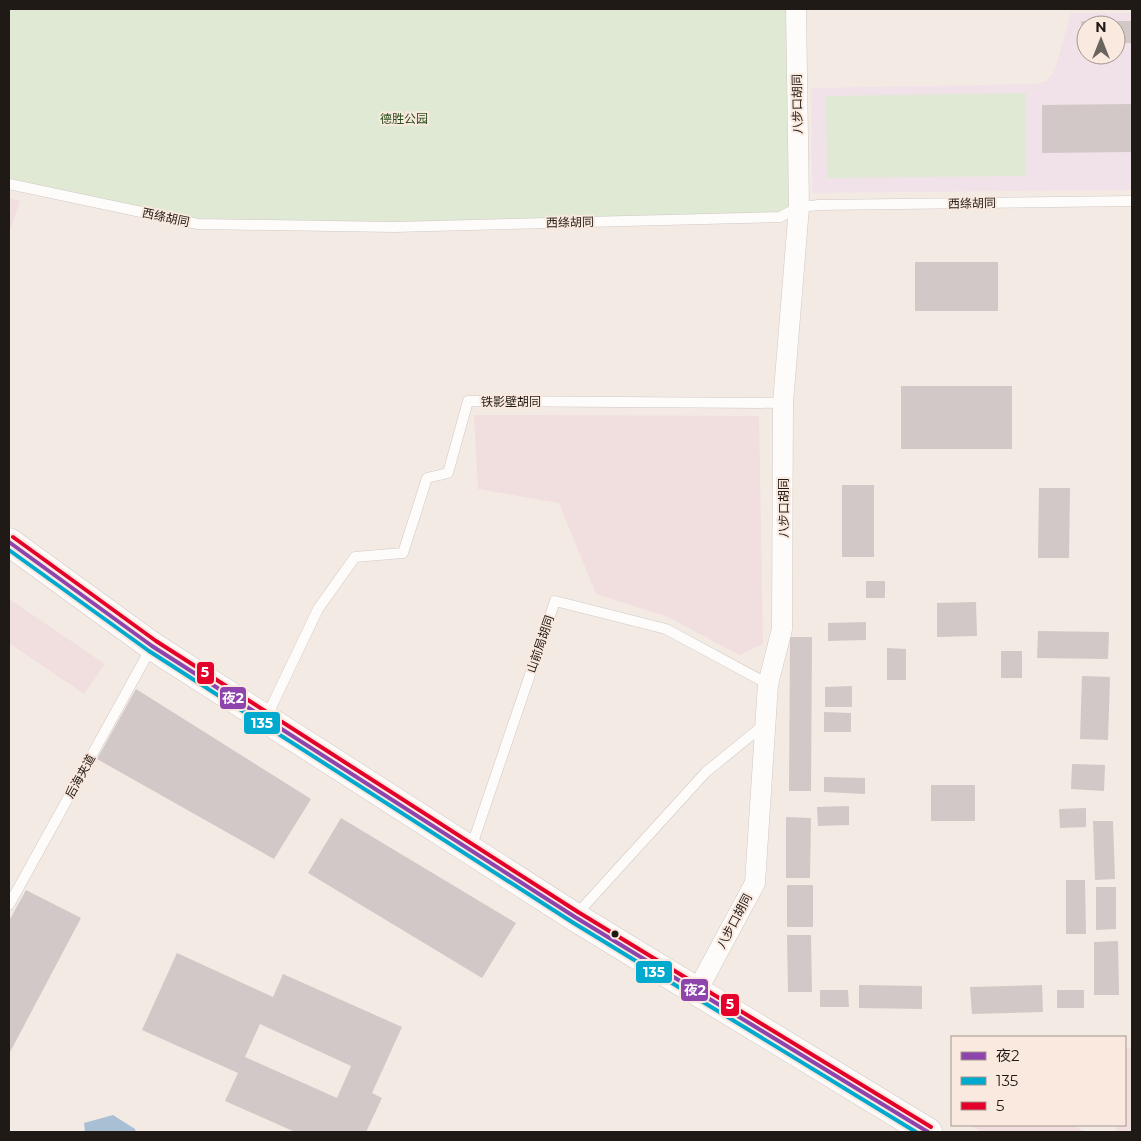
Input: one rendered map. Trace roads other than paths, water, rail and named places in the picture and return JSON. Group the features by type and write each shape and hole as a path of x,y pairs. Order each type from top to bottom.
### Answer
{"main road":[{"path":"9,542 152,646 471,849 574,917 928,1132"}],"street":[{"name":"八步口胡同","path":"697,991 755,883 768,684 782,629 783,403 798,207 796,9"}],"lane":[{"name":"西绦胡同","path":"9,184 198,224 394,227 780,217 798,207 818,204 1132,201"},
{"name":"铁影壁胡同","path":"266,719 318,609 355,557 403,553 427,478 448,473 468,401 783,403"},
{"name":"山前局胡同","path":"471,849 555,600 666,629 768,684"},
{"name":"后海夹道","path":"9,905 152,646"},
{"path":"574,917 706,772 766,723"}],"water":[{"path":"113,1115 135,1129 136,1132 85,1132 84,1123"}],"park label":[{"name":"德胜公园","path":"404,118"}]}
